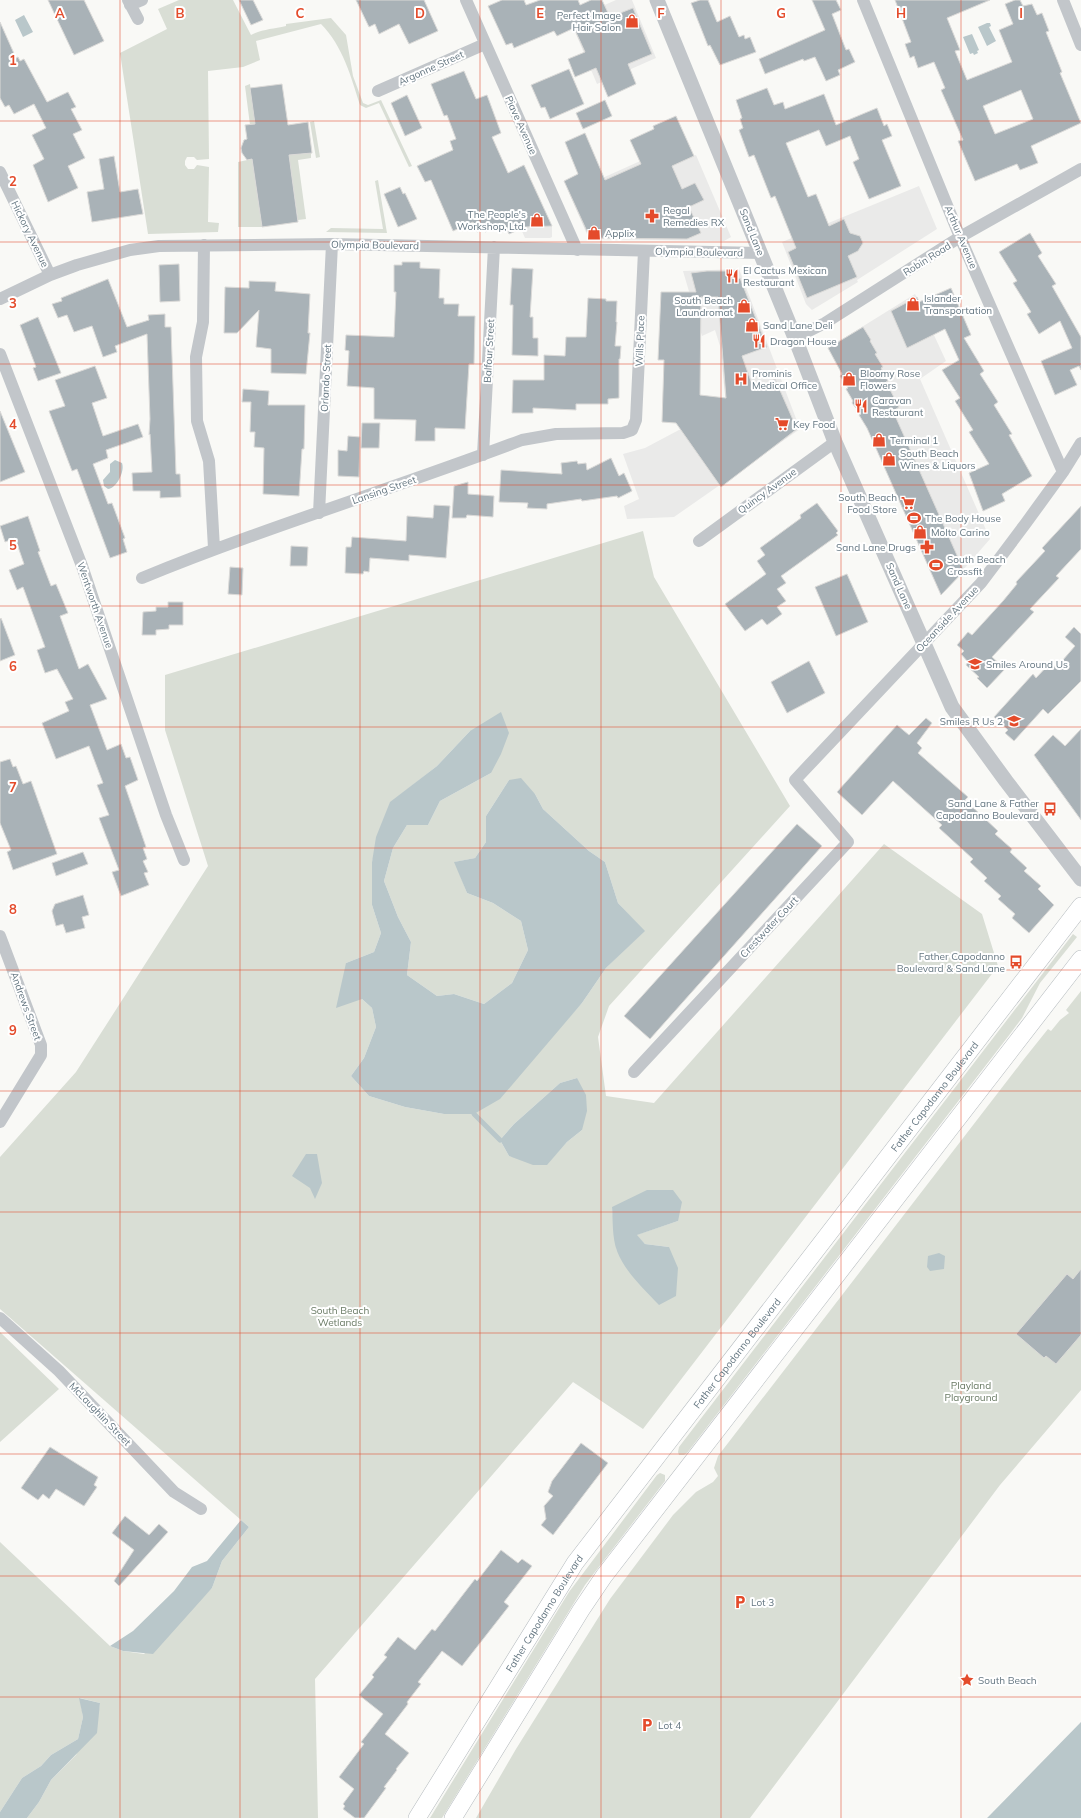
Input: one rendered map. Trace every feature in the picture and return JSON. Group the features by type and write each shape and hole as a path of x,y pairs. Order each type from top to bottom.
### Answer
{"main road":[{"name":"Father Capodanno Boulevard","path":"417,1818 550,1602 579,1558 1081,906"},
{"path":"453,1818 580,1610 604,1576 1081,959"}],"street":[{"path":"138,19 129,2 142,0"},
{"name":"Piave Avenue","path":"466,0 577,250"},
{"name":"Sand Lane","path":"657,0 795,338 835,442 952,707 1081,879"},
{"name":"Arthur Avenue","path":"863,0 960,237 1063,472"},
{"path":"1063,0 1081,45"},
{"name":"Argonne Street","path":"378,91 485,44"},
{"name":"Robin Road","path":"795,338 825,323 960,237 1081,170"},
{"name":"Hickory Avenue","path":"0,172 50,275"},
{"name":"Olympia Boulevard","path":"0,299 50,275 130,250 159,246 332,244 760,253"},
{"name":"Orlando Street","path":"319,513 332,244"},
{"path":"204,245 203,322 196,357 197,421 209,462 214,548"},
{"name":"Balfour Street","path":"483,455 494,247"},
{"name":"Wills Place","path":"632,430 636,420 644,251"},
{"name":"Wentworth Avenue","path":"0,354 82,566 166,815 184,860"},
{"name":"Lansing Street","path":"142,578 214,548 319,513 522,440 556,434 623,433 632,430"},
{"name":"Quincy Avenue","path":"699,541 835,442"},
{"name":"Oceanside Avenue","path":"795,780 981,583 1063,472 1081,443"},
{"name":"Crestwater Court","path":"634,1072 848,842 795,780"},
{"name":"Andrews Street","path":"0,936 40,1045 41,1055 0,1122"},
{"name":"McLaughlin Street","path":"0,1318 64,1376 174,1492 201,1509"}],"shaded area":[{"path":"616,0 632,0 656,58 597,84 570,20"},
{"path":"24,15 33,32 23,37 15,20"},
{"path":"990,23 991,26 989,27 996,41 987,46 978,27"},
{"path":"972,34 979,50 977,51 978,53 974,55 973,53 970,54 963,37"},
{"path":"696,155 731,237 724,241 589,239 569,193 647,158 687,159"},
{"path":"524,165 552,226 552,237 550,238 525,238 498,177"},
{"path":"919,186 937,229 857,280 858,282 812,310 806,304 782,242"},
{"path":"739,269 800,429 674,517 627,519 624,506 639,499 623,454 645,448 726,405 720,346 715,330 702,336 683,271"},
{"path":"915,294 946,361 920,379 990,539 943,593 939,590 867,428 859,415 860,414 852,403 853,401 846,389 848,388 840,376 842,374 828,348"},
{"path":"115,460 122,463 123,466 120,479 114,486 108,489 104,486 103,480 110,472 110,464"},
{"path":"501,712 509,733 501,754 491,773 440,801 428,825 407,825 393,848 384,881 398,917 411,942 407,975 437,996 454,994 484,1004 512,983 528,950 521,921 493,903 467,893 454,862 475,858 486,842 486,816 509,780 521,778 535,794 543,809 589,851 605,862 618,903 645,931 606,968 582,1003 500,1099 474,1114 444,1114 405,1107 369,1096 351,1076 364,1058 376,1027 372,1008 362,999 336,1008 346,963 374,952 381,933 372,905 372,862 376,837 390,802 437,766 470,731"},
{"path":"577,1078 586,1095 587,1111 582,1130 567,1142 547,1165 533,1165 509,1156 500,1140 514,1124 560,1083"},
{"path":"306,1154 317,1154 322,1183 315,1199 310,1188 292,1176"},
{"path":"647,1190 673,1190 682,1202 678,1221 637,1235 645,1244 669,1247 678,1268 676,1296 659,1305 635,1280 620,1259 613,1235 612,1207"},
{"path":"939,1253 945,1256 944,1269 930,1271 927,1267 928,1256"},
{"path":"241,1520 249,1527 222,1561 212,1588 153,1654 123,1651 110,1646 133,1631 174,1591 192,1567 207,1561"},
{"path":"79,1698 100,1703 97,1733 51,1780 39,1802 27,1818 0,1818 0,1812 22,1778 41,1766 51,1755 78,1739 83,1717"},
{"path":"1081,1722 1081,1818 987,1818 992,1813"}],"green space":[{"path":"179,0 233,0 251,35 264,30 286,26 286,24 331,18 346,35 353,76 363,103 368,105 381,100 412,166 409,167 379,103 366,108 360,105 350,73 341,52 329,33 321,24 256,41 260,60 243,67 208,71 209,159 197,160 194,157 187,157 185,165 188,169 194,169 197,165 209,167 208,222 219,223 218,232 148,234 120,53 167,29 158,9"},
{"path":"250,84 255,124 250,125 245,86"},
{"path":"314,121 320,157 316,158 310,122"},
{"path":"311,153 311,158 298,160 306,219 298,220 289,155"},
{"path":"252,159 262,227 238,227 238,162"},
{"path":"378,180 387,233 326,232 331,228 383,229 375,181"},
{"name":"South Beach Wetlands","path":"643,531 654,577 790,806 609,1006 598,1037 606,1096 654,1103 884,844 982,914 998,966 643,1429 573,1382 315,1679 318,1818 27,1818 39,1802 51,1780 76,1755 98,1715 100,1703 80,1698 83,1717 78,1739 51,1755 41,1766 22,1778 0,1812 0,1542 110,1646 123,1651 144,1654 212,1588 222,1561 249,1527 0,1309 0,1157 76,1072 208,866 165,730 165,675","holes":["470,731 491,773 440,801 428,825 407,825 393,848 384,881 398,917 411,942 407,975 437,996 454,994 484,1004 512,983 528,950 521,921 493,903 467,893 455,862 475,858 486,842 486,816 509,780 535,794 543,809 589,851 605,862 618,903 644,931 606,968 582,1003 545,1044 444,1114 405,1107 369,1096 351,1076 364,1058 376,1027 372,1008 362,999 346,963 374,952 381,933 372,905 372,862 390,803 437,766","577,1078 582,1130 567,1142 547,1164 509,1156 500,1140 514,1124 560,1083","612,1208 678,1221 636,1235 645,1244 669,1247 617,1251"]},
{"path":"1073,934 1077,937 1040,983 1022,1018 1010,1034 687,1453 684,1455 679,1455 679,1447"},
{"name":"Playland Playground","path":"1081,991 1081,1390 1000,1485 750,1818 476,1818 516,1749 610,1599 673,1515 696,1492 713,1482 718,1476 714,1468 718,1456 1024,1059 1048,1029 1051,1031 1060,1020 1069,1013 1066,1010"},
{"path":"0,1332 59,1389 0,1442"},
{"path":"660,1473 665,1475 665,1481 585,1585 442,1818 430,1818 569,1592"}],"building":[{"path":"48,0 84,0 104,41 74,55"},
{"path":"239,0 253,0 263,20 251,25"},
{"path":"356,0 424,0 438,31 409,44 399,24 379,34 375,24 369,27"},
{"path":"502,0 524,0 526,5 540,0 578,0 580,5 591,0 602,0 610,17 633,8 652,54 628,64 636,84 608,97 596,68 575,77 568,59 585,52 574,28 557,36 554,31 514,48 512,43 506,45 488,6"},
{"path":"700,0 708,0 717,22 730,16 739,37 744,35 745,39 750,37 756,52 720,65 710,45 708,46 691,3"},
{"path":"812,0 836,0 841,10 832,14 846,50 849,49 855,62 838,70 840,75 826,81 815,57 804,61 803,59 765,74 759,59 825,30"},
{"path":"895,0 990,0 947,18 960,50 955,51 967,80 1012,62 999,30 1013,24 1005,4 1015,0 1020,0 1023,6 1032,4 1037,15 1042,13 1049,31 1046,32 1062,72 1060,73 1081,123 1031,146 1038,163 1020,170 1017,164 975,181 958,141 963,140 941,90 945,88 934,62 918,68 914,56 910,58 905,44 911,42","holes":["1021,90 1033,119 995,134 983,106"]},
{"path":"0,22 16,58 18,57 20,61 24,59 47,102 68,92 76,107 71,109 82,130 73,134 85,158 68,166 78,188 48,202 33,165 44,159 32,135 46,128 34,104 14,114 9,105 5,107 0,98"},
{"path":"569,69 584,104 550,119 545,107 541,108 531,85"},
{"path":"464,71 476,99 487,95 501,133 492,137 508,173 524,165 552,226 525,227 509,234 505,225 485,232 484,229 477,232 473,222 453,231 431,180 425,182 417,166 453,150 450,141 456,139 447,115 444,116 431,84"},
{"path":"282,84 288,125 308,122 312,153 289,155 298,222 262,227 252,159 247,160 242,153 241,148 244,140 247,139 245,125 255,124 250,88"},
{"path":"767,88 774,105 783,102 785,109 824,94 836,125 877,108 884,126 887,124 892,136 882,140 901,186 869,199 853,162 859,159 850,136 826,146 819,130 786,143 808,197 816,194 829,226 844,219 850,233 860,236 863,243 858,251 848,256 857,277 807,298 788,252 796,248 775,196 771,198 754,155 749,157 739,130 743,128 740,119 742,118 736,100"},
{"path":"407,95 422,128 405,136 391,103"},
{"path":"605,100 612,116 583,129 576,113"},
{"path":"676,116 694,156 672,166 682,189 695,183 704,200 689,207 701,233 687,239 590,238 564,181 578,174 565,142 585,133 605,180 641,164 630,140 654,129 653,126"},
{"path":"114,156 120,192 138,189 143,214 92,222 87,192 104,189 99,159"},
{"path":"400,187 403,194 405,193 417,219 398,227 384,194"},
{"path":"1030,233 1042,253 1038,256 1056,284 1052,286 1081,337 1081,370 1079,366 1070,370 1077,385 1055,395 1041,361 1072,348 1060,321 1039,334 1027,314 1031,312 1013,283 1017,281 999,252"},
{"path":"402,262 420,262 420,268 440,269 439,298 444,298 444,304 459,304 458,316 475,316 474,364 469,364 465,429 435,428 435,441 415,441 416,420 374,419 374,388 347,386 349,351 345,350 346,335 394,337 396,292 394,292 394,265 402,265"},
{"path":"179,264 180,301 160,302 159,265"},
{"path":"512,268 533,269 530,317 533,317 533,338 538,338 538,356 512,355 513,305 510,305"},
{"path":"707,271 735,271 738,279 740,278 767,347 742,356 754,390 775,379 797,429 721,487 676,423 662,422 664,360 658,360 661,292 696,292 691,273","holes":["701,297 718,297 726,398 700,395"]},
{"path":"108,279 127,327 149,320 148,315 165,314 165,327 171,327 176,474 180,474 181,497 160,498 160,491 133,491 132,473 152,472 150,434 149,435 150,419 147,334 115,346 117,352 103,357 92,326 74,332 67,315 58,318 52,304 62,301 61,298"},
{"path":"249,281 276,282 275,291 310,294 308,333 310,333 306,374 271,373 271,349 256,347 259,310 237,333 224,333 225,287 249,288"},
{"path":"951,288 971,335 964,338 984,371 980,374 998,402 994,405 1012,434 1009,435 1032,476 1002,494 1005,501 983,511 969,473 989,464 969,432 973,430 955,401 960,398 942,370 959,360 945,329 907,348 891,311 917,297 919,302"},
{"path":"588,298 617,301 615,346 621,346 619,359 619,398 608,399 608,404 576,404 576,410 533,408 533,413 512,413 513,380 544,380 544,355 565,356 566,337 586,337"},
{"path":"38,317 61,373 38,381 33,368 36,367 20,325"},
{"path":"863,327 877,353 875,354 883,367 881,368 888,381 886,382 899,407 893,411 964,571 941,595 867,428 859,415 861,414 852,403 853,401 846,389 848,388 840,376 842,374 828,348"},
{"path":"95,366 107,398 92,403 103,436 138,424 143,437 106,450 108,458 93,464 108,504 112,503 125,538 123,539 127,552 110,558 77,469 72,471 49,411 65,406 55,380"},
{"path":"243,389 269,391 268,405 305,405 304,449 302,449 299,496 263,494 264,448 254,447 255,432 250,432 251,402 242,402"},
{"path":"0,411 25,472 0,482"},
{"path":"362,423 380,423 379,448 361,448"},
{"path":"348,436 360,437 359,477 338,476 338,450 347,451"},
{"path":"611,458 619,476 624,473 632,491 618,498 617,496 582,501 581,499 547,504 547,509 527,508 528,503 499,502 501,470 562,474 561,463 577,461 578,464 586,463 587,470"},
{"path":"468,482 468,494 494,496 493,517 467,515 466,518 452,518 454,486"},
{"path":"817,503 838,531 836,533 838,535 781,576 786,583 777,589 786,601 777,607 782,614 767,625 762,619 745,631 725,604 766,574 757,561 765,555 760,548 801,518 800,515"},
{"path":"434,505 450,506 446,558 409,555 409,561 370,558 369,572 364,571 363,574 345,573 346,547 351,547 352,537 406,541 407,516 433,518"},
{"path":"1081,506 1081,549 1056,576 1059,578 1030,609 1034,612 992,657 1005,669 987,688 977,678 979,677 966,665 968,662 961,654 964,651 957,645 968,632 972,635 1003,601 1017,584 1016,582 1045,551 1042,548"},
{"path":"28,516 40,551 38,552 51,586 56,584 68,613 60,616 79,669 88,664 107,699 90,705 107,750 121,744 126,758 130,757 138,780 125,786 146,847 143,848 147,859 143,861 148,872 144,873 149,885 121,896 112,872 119,870 99,818 109,815 97,785 103,783 89,746 56,759 42,723 69,711 65,702 73,699 57,669 45,673 37,650 45,647 23,587 17,590 9,570 24,564 15,538 5,542 0,526"},
{"path":"291,546 308,547 307,566 290,566"},
{"path":"230,567 243,568 242,595 228,594"},
{"path":"847,574 868,622 836,636 815,587"},
{"path":"168,602 183,602 183,625 169,625 169,629 156,630 156,635 142,635 143,612 156,611 156,607 168,607"},
{"path":"1,618 15,655 0,661 0,619"},
{"path":"1074,627 1081,634 1081,681 1048,714 1043,709 1014,741 1005,733 1008,730 994,717 1033,674 1036,678 1051,662 1056,668 1075,646 1065,637"},
{"path":"809,661 825,693 787,713 771,682"},
{"path":"926,718 932,723 917,743 922,748 918,753 968,797 965,800 998,831 995,834 1012,849 1010,852 1027,868 1024,871 1041,886 1038,889 1054,905 1029,933 1012,918 1015,914 998,899 1001,896 984,881 987,878 970,862 973,859 939,828 942,825 893,781 862,815 837,792 897,725 909,735"},
{"path":"1081,729 1081,820 1034,755 1053,735 1065,746"},
{"path":"10,759 13,767 16,766 23,784 31,781 57,854 13,870 7,852 11,850 0,823 0,762"},
{"path":"797,824 822,846 650,1039 624,1016"},
{"path":"83,852 88,864 56,876 52,863"},
{"path":"83,895 89,915 82,917 85,928 66,933 63,924 56,926 52,911 55,904"},
{"path":"1081,1269 1081,1335 1056,1364 1046,1356 1044,1358 1016,1334 1067,1274 1073,1279"},
{"path":"581,1443 608,1463 553,1535 541,1525 546,1519 544,1506 553,1496 548,1492 552,1481"},
{"path":"50,1447 98,1477 94,1485 97,1487 84,1506 56,1489 49,1499 43,1494 38,1500 21,1488"},
{"path":"125,1516 149,1535 159,1524 168,1532 119,1586 114,1581 134,1550 112,1533"},
{"path":"501,1550 518,1563 522,1559 532,1566 504,1602 509,1606 462,1666 442,1651 418,1682 421,1684 385,1734 409,1753 396,1769 397,1770 384,1787 386,1788 364,1818 355,1818 343,1809 345,1806 343,1804 354,1789 339,1777 364,1744 361,1742 383,1714 359,1695 374,1677 372,1675 387,1657 384,1655 398,1637 415,1650 432,1629 435,1631 475,1579 477,1581"}],"waterway":[{"path":"474,1114 500,1140"}],"place":[{"name":"Perfect Image Hair Salon","path":"632,21"},
{"name":"Regal Remedies RX","path":"652,216"},
{"name":"The People's Workshop, Ltd.","path":"537,220"},
{"name":"Applix","path":"594,233"},
{"name":"El Cactus Mexican Restaurant","path":"732,276"},
{"name":"Islander Transportation","path":"913,304"},
{"name":"South Beach Laundromat","path":"744,306"},
{"name":"Sand Lane Deli","path":"752,325"},
{"name":"Dragon House","path":"759,341"},
{"name":"Prominis Medical Office","path":"741,379"},
{"name":"Bloomy Rose Flowers","path":"849,379"},
{"name":"Caravan Restaurant","path":"861,406"},
{"name":"Key Food","path":"782,424"},
{"name":"Terminal 1","path":"879,440"},
{"name":"South Beach Wines & Liquors","path":"889,459"},
{"name":"South Beach Food Store","path":"908,503"},
{"name":"The Body House","path":"914,518"},
{"name":"Molto Carino","path":"920,532"},
{"name":"Sand Lane Drugs","path":"927,547"},
{"name":"South Beach Crossfit","path":"936,565"},
{"name":"Smiles Around Us","path":"975,664"},
{"name":"Smiles R Us 2","path":"1014,721"},
{"name":"Sand Lane & Father Capodanno Boulevard","path":"1050,809"},
{"name":"Father Capodanno Boulevard & Sand Lane","path":"1016,962"},
{"name":"Lot 3","path":"740,1602"},
{"name":"South Beach","path":"967,1680"},
{"name":"Lot 4","path":"647,1725"}]}
